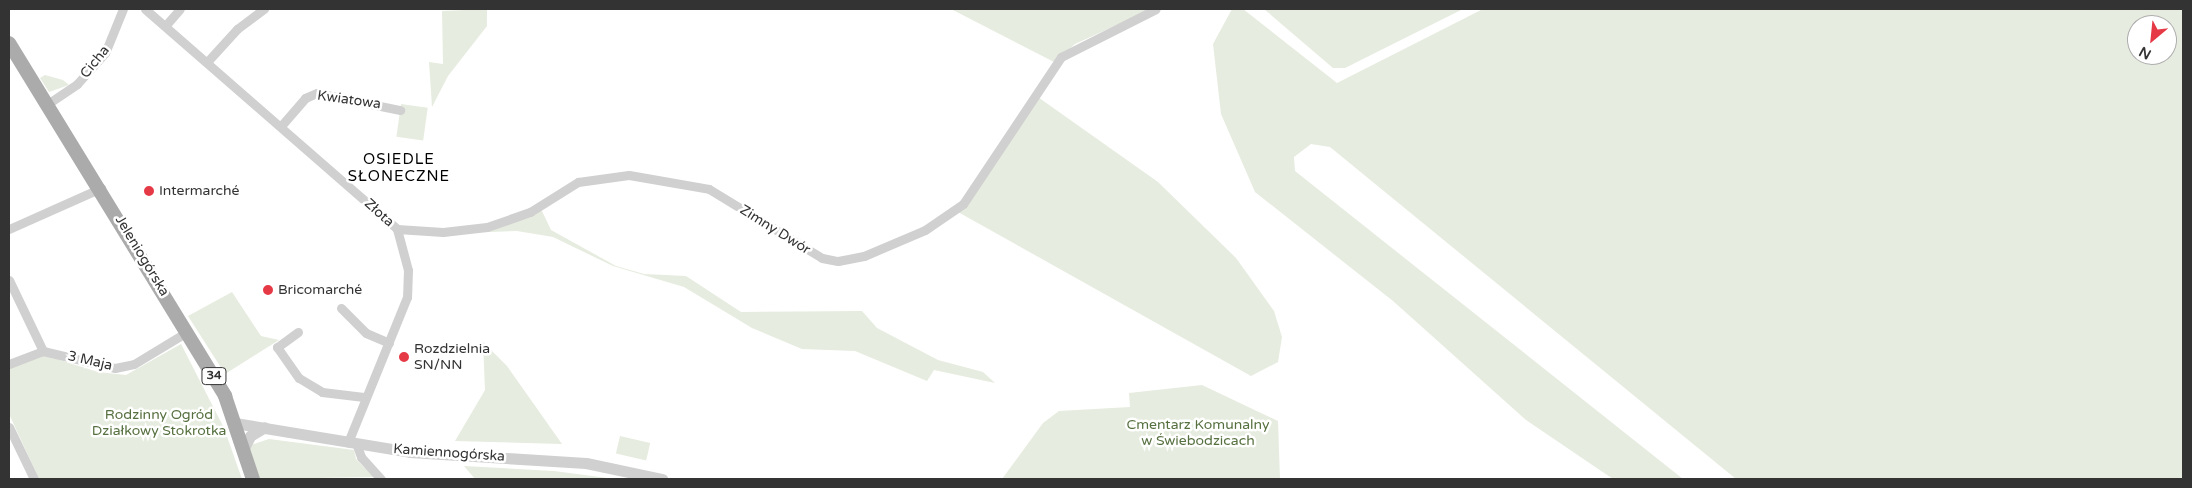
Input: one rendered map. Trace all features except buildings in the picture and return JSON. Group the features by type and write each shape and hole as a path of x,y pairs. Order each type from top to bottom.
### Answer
{"main road":[{"name":"Jeleniogórska","path":"10,49 49,103 225,396 253,479"}],"street":[{"name":"Cicha","path":"49,103 77,84 105,53 123,9"},
{"name":"Złota","path":"145,9 166,25 397,229 406,259 408,289 389,343 364,397 352,442"},
{"path":"166,25 180,9"},
{"path":"207,62 237,29 264,9"},
{"name":"Zimny Dwór","path":"397,229 442,232 487,227 530,212 578,182 629,175 710,189 822,258 838,261 864,256 925,230 963,204 1061,57 1156,9"},
{"name":"Kwiatowa","path":"281,126 305,98 317,93 400,110"},
{"path":"9,229 101,188"},
{"path":"9,280 43,351 9,364"},
{"path":"341,308 366,333 389,343"},
{"name":"3 Maja","path":"43,351 115,368 134,364 187,332"},
{"path":"298,332 277,347 299,378 322,392 364,397"},
{"name":"Kamiennogórska","path":"235,423 446,455 586,462 662,479"},
{"path":"9,427 34,479"},
{"path":"243,450 250,436 265,427"},
{"path":"352,442 361,457 381,479"}],"green space":[{"path":"487,9 487,26 448,76 432,107 429,62 443,64 442,11"},
{"path":"951,9 1152,9 1075,44 1054,62"},
{"path":"1232,9 1243,9 1337,83 1483,9 2183,9 2183,479 1736,479 1330,147 1311,144 1294,157 1295,171 1683,479 1613,479 1526,420 1393,301 1255,192 1221,114 1213,44"},
{"path":"1264,9 1463,9 1345,68 1333,68"},
{"path":"45,75 63,80 69,85 49,92 40,78"},
{"path":"1035,95 1158,182 1236,258 1274,311 1282,337 1278,362 1251,376 958,212"},
{"path":"401,104 428,108 423,140 396,137"},
{"path":"541,209 551,230 616,266 644,274 686,276 741,312 862,311 877,328 938,360 983,372 995,383 934,370 927,381 855,351 802,349 752,328 684,287 613,266 553,237 517,231 461,233"},
{"path":"232,292 261,336 279,340 225,374 188,316"},
{"path":"483,342 507,366 562,444 455,441 485,390"},
{"name":"Rodzinny Ogród Działkowy Stokrotka","path":"181,344 224,428 242,479 39,479 9,414 9,368 44,355 98,372 126,375"},
{"name":"Cmentarz Komunalny w Świebodzicach","path":"1202,385 1278,421 1280,479 1002,479 1043,423 1059,411 1130,407 1129,393"},
{"path":"620,436 650,443 646,461 616,454"},
{"path":"269,439 354,450 356,459 374,477 260,479 248,446"},
{"path":"464,466 554,471 615,479 475,479"}],"place":[{"name":"Intermarché","path":"149,191"},
{"name":"Bricomarché","path":"268,290"},
{"name":"Rozdzielnia SN/NN","path":"404,357"}],"district":[{"name":"OSIEDLE SŁONECZNE","path":"399,168"}]}
